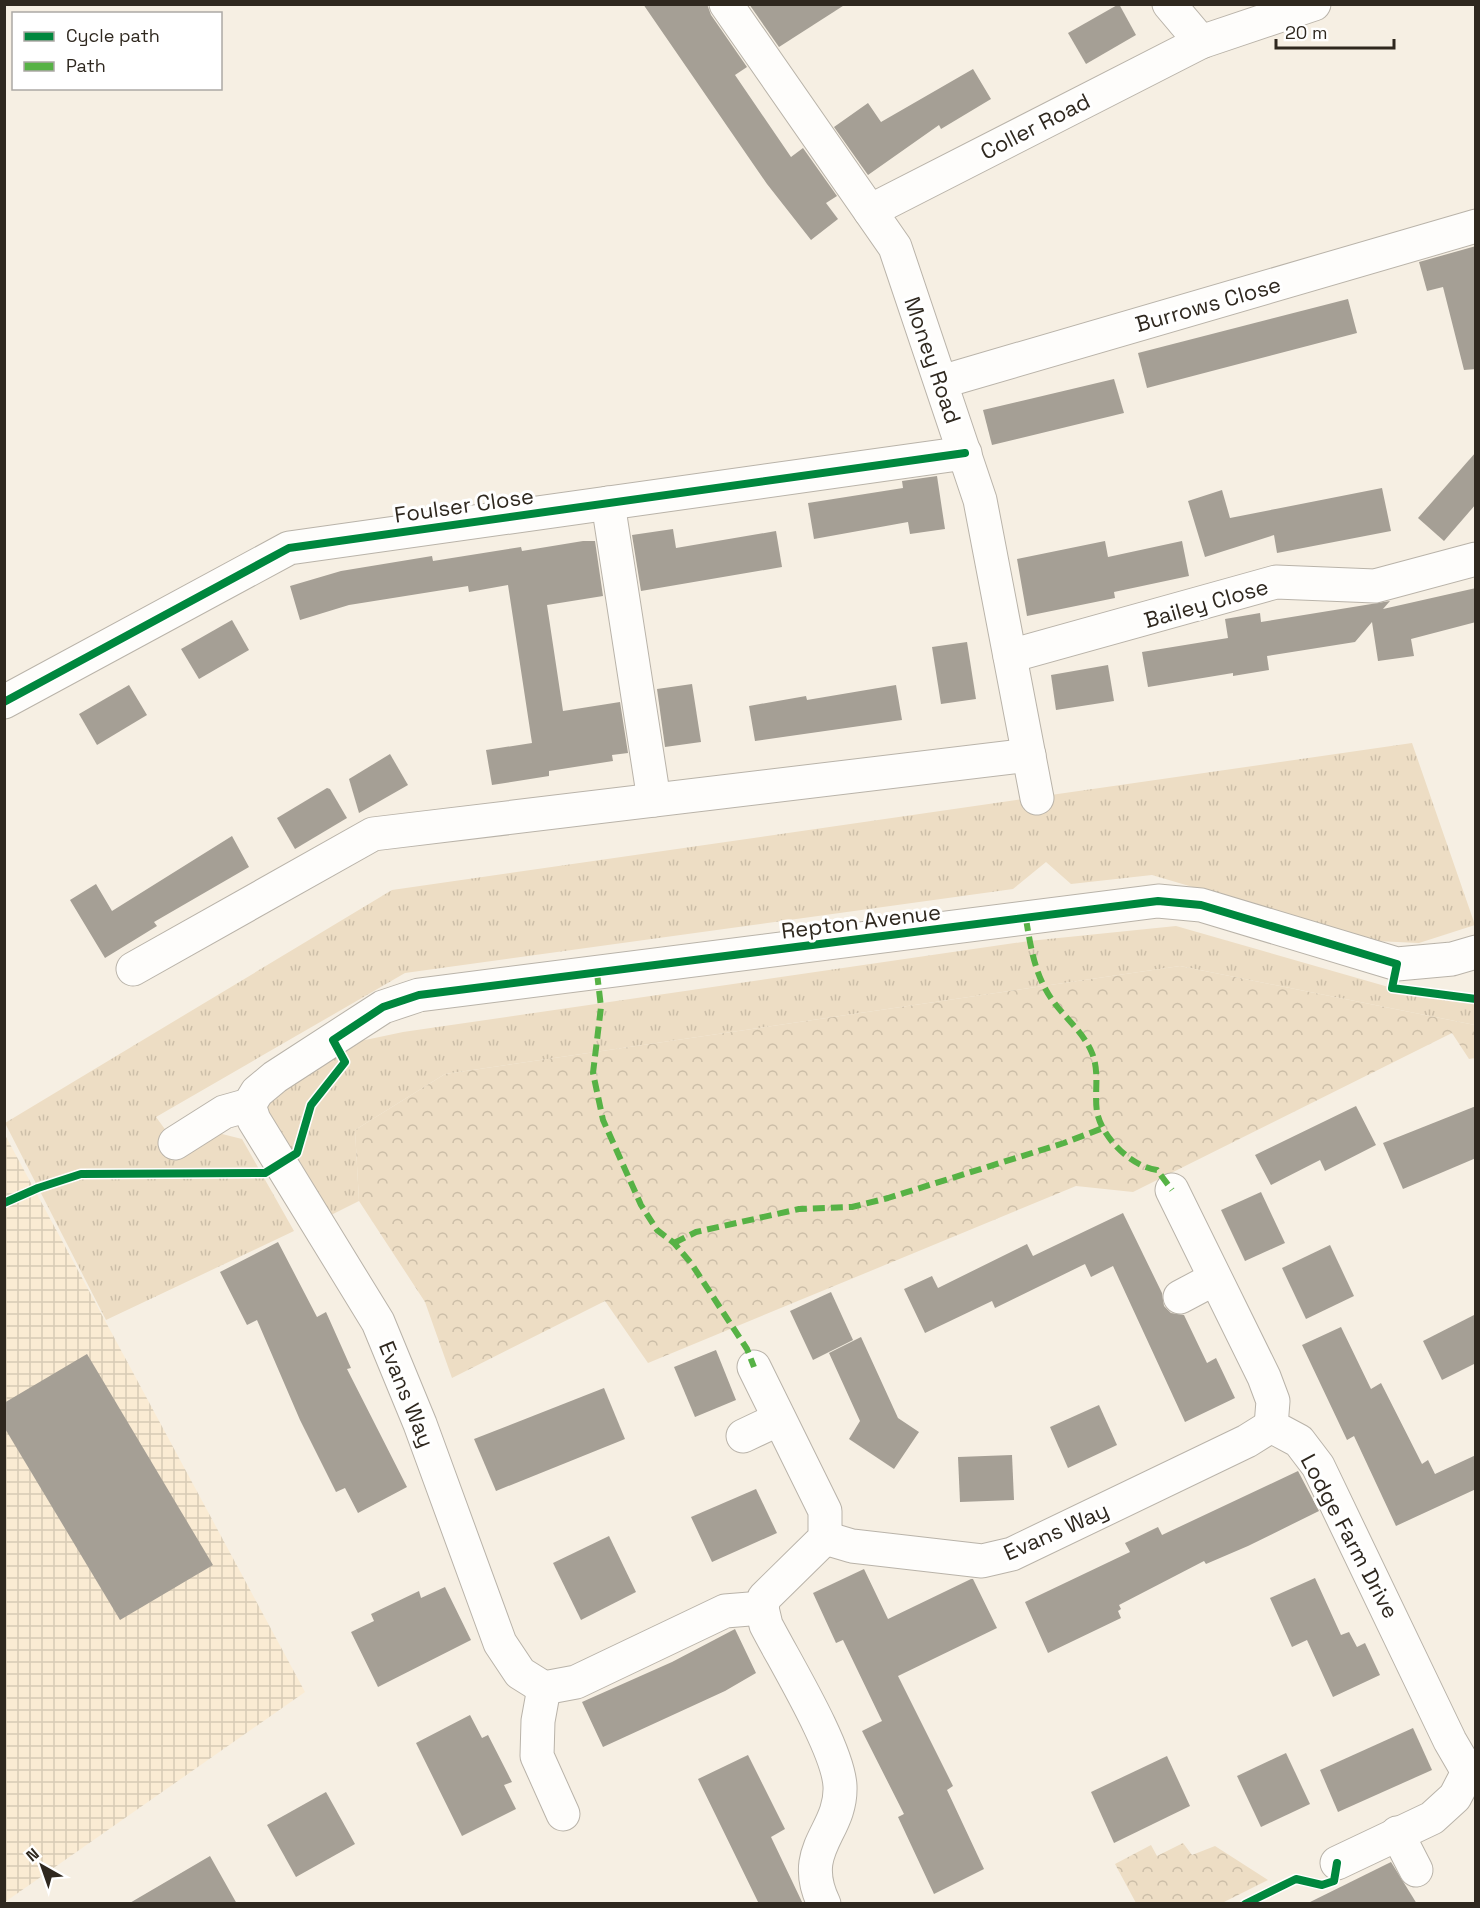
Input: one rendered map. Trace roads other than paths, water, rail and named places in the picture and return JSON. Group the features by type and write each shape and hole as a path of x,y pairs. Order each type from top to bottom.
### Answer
{"street":[{"name":"Money Road","path":"726,4 895,247 980,500 1037,798"},
{"path":"1169,4 1201,42"},
{"name":"Coller Road","path":"870,211 1201,42 1314,4"},
{"name":"Burrows Close","path":"941,382 1476,226"},
{"name":"Foulser Close","path":"4,702 289,548 965,453"},
{"path":"608,503 654,800"},
{"name":"Bailey Close","path":"1010,657 1276,582 1375,586 1476,559"},
{"path":"133,969 373,834 1029,755"},
{"name":"Repton Avenue","path":"249,1105 257,1092 275,1077 383,1007 419,995 1158,901 1201,905 1397,964 1452,959 1476,952"},
{"path":"175,1143 224,1112 249,1105"},
{"name":"Evans Way","path":"249,1105 254,1120 378,1323 420,1424 500,1643 520,1673 544,1688"},
{"path":"1172,1190 1270,1393 1273,1401 1270,1426"},
{"path":"1180,1297 1214,1279"},
{"path":"754,1367 825,1510 825,1538 764,1598 762,1608 766,1625 831,1751 840,1787 835,1812 817,1852 814,1876 824,1904"},
{"path":"743,1436 779,1419"},
{"name":"Evans Way","path":"825,1538 852,1546 982,1561 1012,1554 1247,1441 1270,1426"},
{"name":"Lodge Farm Drive","path":"1270,1426 1299,1441 1318,1466 1450,1742 1472,1772 1455,1797 1432,1818 1337,1863"},
{"path":"563,1814 537,1756 538,1721 544,1688 576,1682 725,1611 762,1608"},
{"path":"1397,1833 1416,1870"}]}
